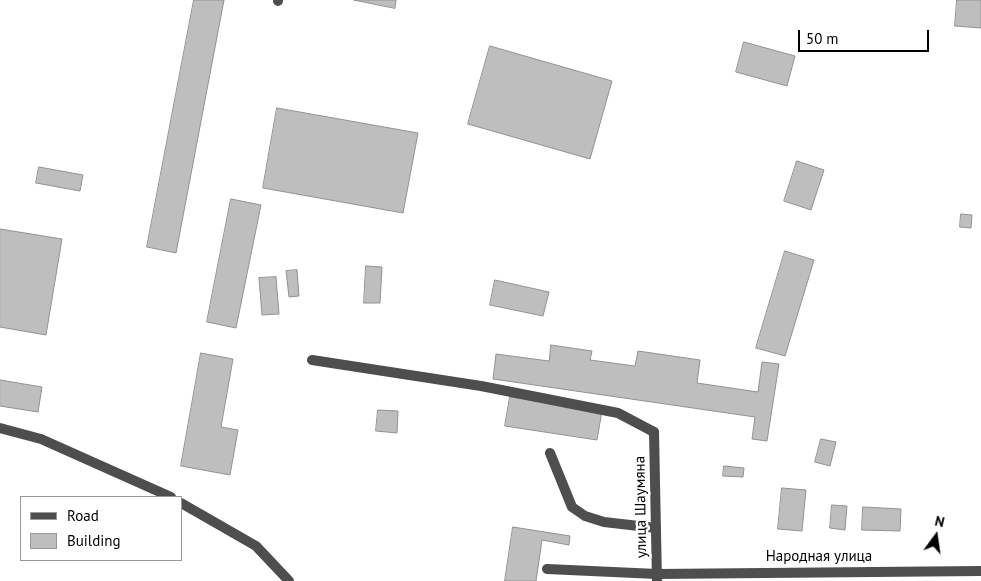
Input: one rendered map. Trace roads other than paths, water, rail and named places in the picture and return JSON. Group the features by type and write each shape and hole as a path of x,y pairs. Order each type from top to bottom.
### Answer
{"street":[{"name":"улица Шаумяна","path":"312,360 482,386 618,413 654,432 657,577"},
{"path":"0,428 41,439 169,496"},
{"path":"550,453 572,507 585,516 604,522 656,528"},
{"path":"182,504 256,546 289,581"},
{"name":"Народная улица","path":"547,570 657,577 981,571"}]}
